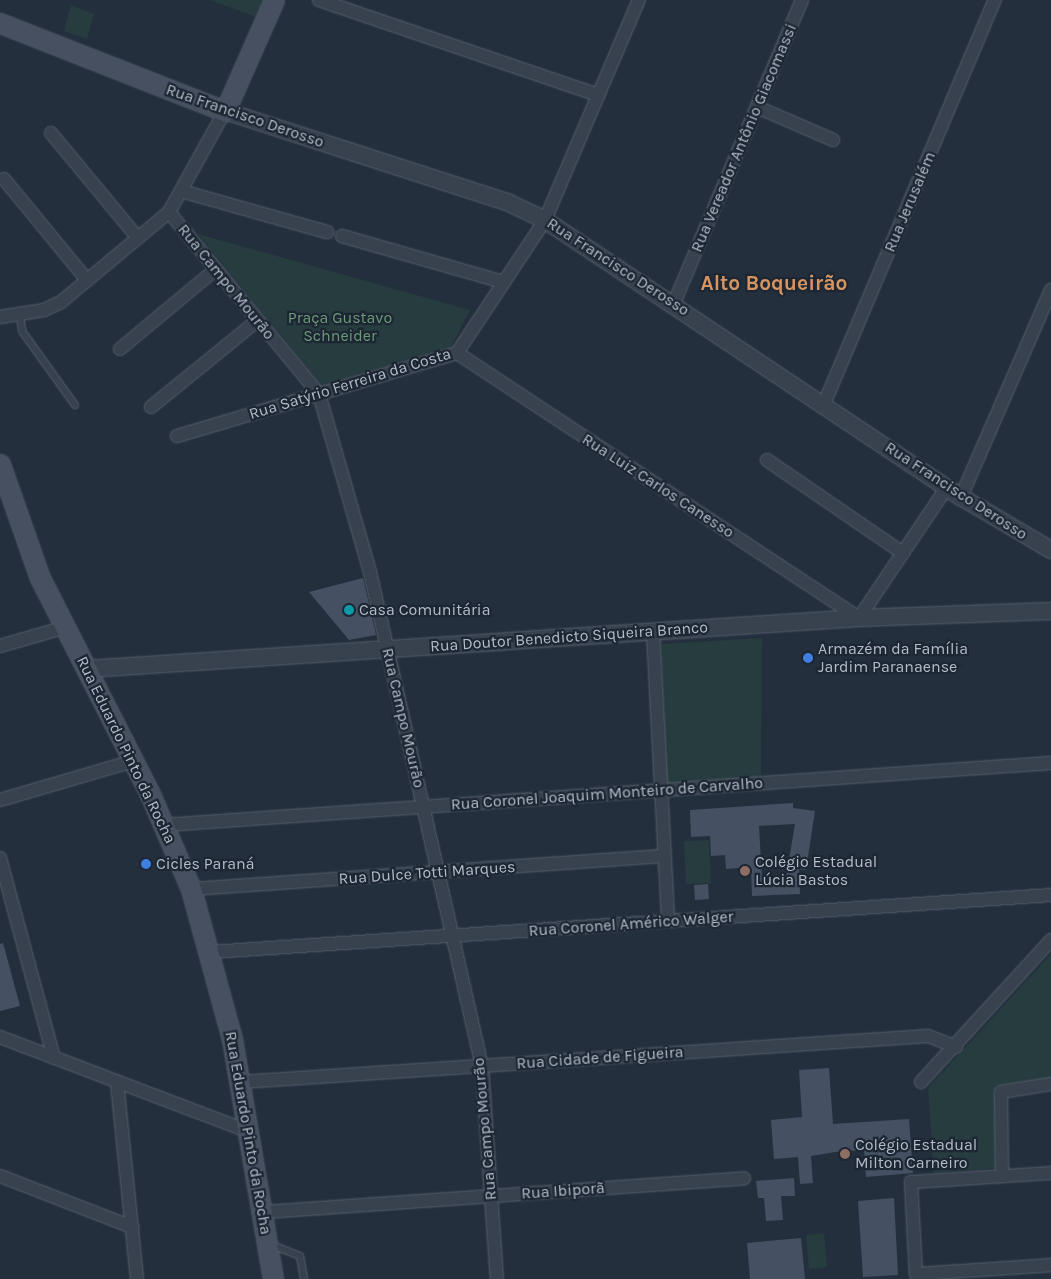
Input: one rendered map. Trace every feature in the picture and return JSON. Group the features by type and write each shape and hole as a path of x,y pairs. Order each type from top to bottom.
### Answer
{"main road":[{"path":"225,112 274,0"},
{"name":"Rua Francisco Derosso","path":"0,23 225,112"},
{"name":"Rua Eduardo Pinto da Rocha","path":"0,464 3,484 33,561 164,825 191,889 211,952 241,1082 273,1279"}],"street":[{"path":"319,0 598,95"},
{"name":"Rua Satýrio Ferreira da Costa","path":"177,436 458,353 544,220 639,0"},
{"name":"Rua Vereador Antônio Giacomassi","path":"674,303 802,0"},
{"name":"Rua Jerusalém","path":"824,404 995,0"},
{"path":"757,107 833,140"},
{"path":"0,317 53,307 169,212 225,112"},
{"name":"Rua Francisco Derosso","path":"225,112 509,204 544,220 674,303 947,487 1051,550"},
{"path":"51,133 138,238"},
{"path":"4,179 87,280"},
{"path":"181,190 328,232"},
{"name":"Rua Campo Mourão","path":"169,212 319,394 387,649 482,1066 497,1279"},
{"path":"342,236 504,282"},
{"path":"120,349 216,269"},
{"path":"961,496 1051,290"},
{"path":"151,408 258,320"},
{"name":"Rua Luiz Carlos Canesso","path":"458,353 859,618"},
{"path":"767,460 902,554"},
{"path":"859,618 947,487"},
{"name":"Rua Doutor Benedicto Siqueira Branco","path":"87,669 859,618 1051,611"},
{"path":"0,646 66,627"},
{"path":"653,632 659,790 668,921"},
{"path":"0,800 133,761"},
{"name":"Rua Coronel Joaquim Monteiro de Carvalho","path":"164,825 1051,763"},
{"name":"Rua Dulce Totti Marques","path":"191,889 664,856"},
{"path":"0,858 54,1058"},
{"name":"Rua Coronel Américo Walger","path":"211,952 1051,895"},
{"path":"921,1082 956,1047 1051,940"},
{"name":"Rua Cidade de Figueira","path":"241,1082 928,1036 956,1047"},
{"path":"0,1037 250,1132"},
{"path":"117,1082 137,1279"},
{"path":"1002,1176 1001,1092 1051,1084"},
{"path":"1051,1173 910,1182 916,1274 1051,1265"},
{"path":"0,1176 132,1227"},
{"name":"Rua Ibiporã","path":"263,1212 744,1178"}],"lane":[{"path":"20,314 22,331 75,406"},
{"path":"267,1243 300,1256 304,1279"}],"green space":[{"path":"210,0 264,0 256,17"},
{"path":"71,5 94,14 87,39 64,31"},
{"name":"Praça Gustavo Schneider","path":"198,234 470,310 451,347 322,385"},
{"path":"762,638 761,779 667,785 661,644"},
{"path":"709,840 711,883 686,884 684,841"},
{"path":"1051,954 1051,1078 995,1086 995,1168 934,1173 928,1088"},
{"path":"824,1233 827,1267 809,1269 806,1235"}],"building":[{"name":"Casa Comunitária","path":"363,578 376,635 349,640 309,592"},
{"path":"793,803 793,808 815,811 806,870 799,869 800,894 752,896 751,867 726,869 725,855 711,856 710,836 691,837 690,810","holes":["795,824 786,878 762,879 759,826"]},
{"path":"708,884 709,899 695,900 694,885"},
{"path":"3,943 20,1006 0,1011 0,944"},
{"path":"829,1068 833,1124 909,1119 913,1173 866,1177 864,1150 835,1152 811,1156 813,1183 800,1184 798,1157 774,1159 771,1120 802,1117 799,1070"},
{"path":"794,1178 795,1196 781,1196 783,1220 766,1221 764,1198 758,1198 756,1181"},
{"path":"894,1198 898,1275 863,1277 858,1201"},
{"path":"801,1238 805,1279 750,1279 747,1243"}],"place":[{"name":"Casa Comunitária","path":"349,610"},
{"name":"Armazém da Família Jardim Paranaense","path":"808,658"},
{"name":"Cicles Paraná","path":"146,864"},
{"name":"Colégio Estadual Lúcia Bastos","path":"745,871"},
{"name":"Colégio Estadual Milton Carneiro","path":"845,1154"}],"district":[{"name":"Alto Boqueirão","path":"774,283"}]}
